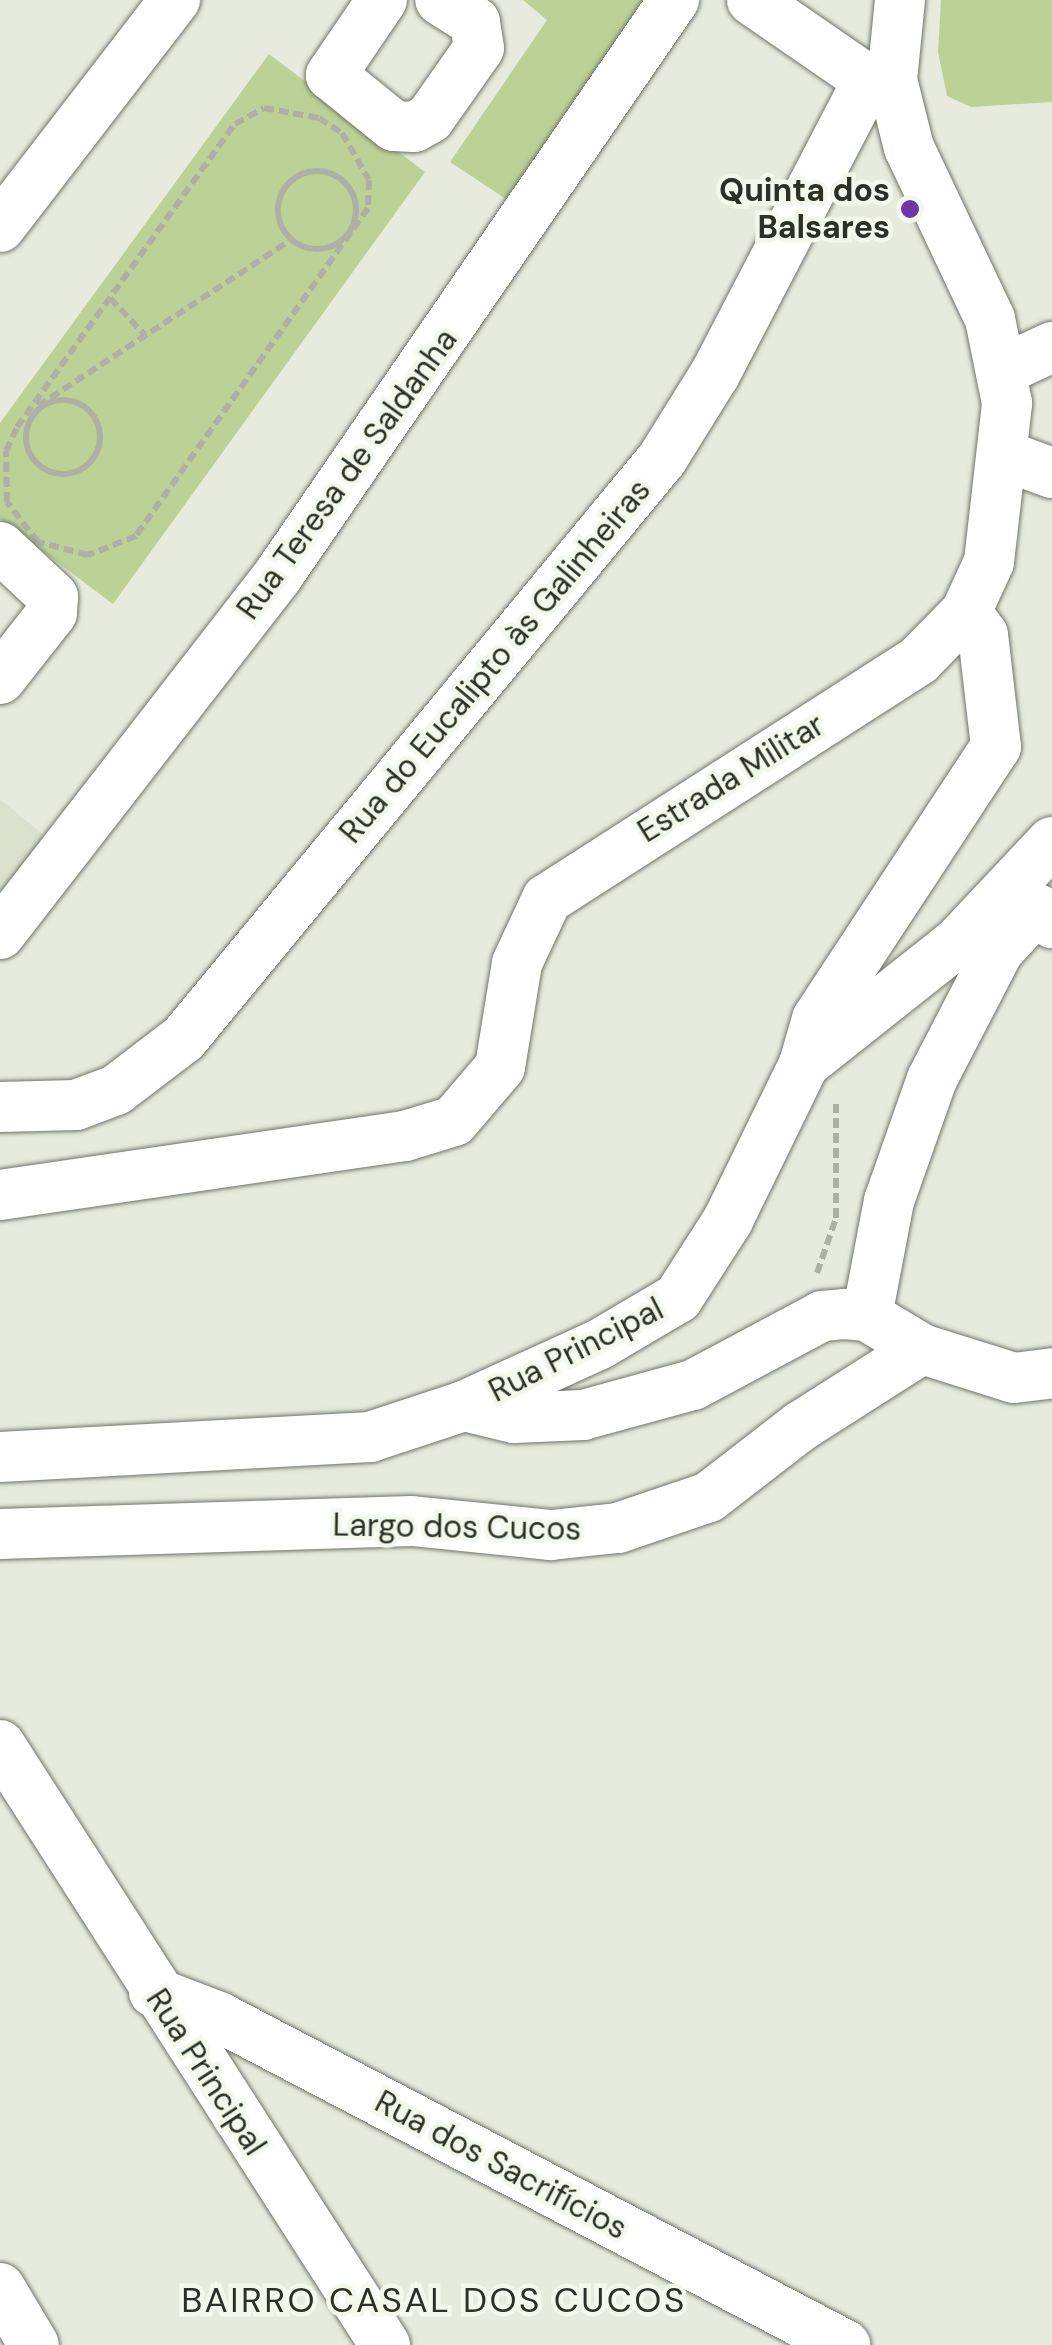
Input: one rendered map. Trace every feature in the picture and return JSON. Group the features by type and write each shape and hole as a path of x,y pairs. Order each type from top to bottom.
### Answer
{"street":[{"path":"0,227 176,0"},
{"path":"382,0 331,75 394,126 414,128 430,118 479,48 475,22 440,0"},
{"name":"Rua Teresa de Saldanha","path":"0,934 279,574 674,0"},
{"path":"752,0 880,80"},
{"name":"Estrada Militar","path":"0,1195 405,1136 454,1121 500,1067 517,964 547,899 919,660 966,612 988,562 1006,456 1004,370 990,319 880,80 900,0"},
{"name":"Rua do Eucalipto às Galinheiras","path":"0,1107 76,1105 116,1090 184,1038 662,459 715,374 880,80"},
{"path":"1004,370 1052,347"},
{"path":"1006,456 1052,473"},
{"path":"0,547 54,598 52,613 0,679"},
{"path":"817,1056 817,1019 996,747 983,635 966,612"},
{"name":"Rua Principal","path":"0,1457 370,1438 464,1406 600,1344 678,1298 728,1220 817,1056 959,941 1052,842"},
{"path":"867,1316 869,1280 910,1127 988,966 1045,916"},
{"path":"464,1406 514,1418 583,1415 693,1385 822,1316 867,1316 922,1349 1014,1378 1052,1373"},
{"name":"Largo dos Cucos","path":"0,1534 412,1521 551,1535 618,1528 709,1497 801,1426 922,1349"},
{"name":"Rua Principal","path":"0,1744 154,1992 385,2345"},
{"name":"Rua dos Sacrifícios","path":"154,1992 218,2017 845,2345"},
{"path":"0,2288 34,2345"}],"path":[{"path":"264,108 319,118 360,154 368,208 353,229 153,516 114,550 62,553 19,524 2,476 6,451 235,124 264,108"},
{"path":"306,172 331,174 350,190 353,229 322,248 292,239 280,224 279,198 306,172"},
{"path":"33,410 68,400 90,411 100,432 88,465 67,474 39,466 26,446 33,410 292,239"},
{"path":"110,298 144,334"},
{"path":"791,1333 836,1218 817,1056"}],"shaded area":[{"path":"0,799 51,841 0,903"}],"green space":[{"path":"523,0 650,0 514,204 450,162 547,20"},
{"path":"941,0 1052,0 1052,102 971,107 947,96 938,52"},
{"path":"269,54 425,172 113,604 0,519 0,423"}],"place":[{"name":"Quinta dos Balsares","path":"910,209"}],"district":[{"name":"BAIRRO CASAL DOS CUCOS","path":"434,2300"}]}
